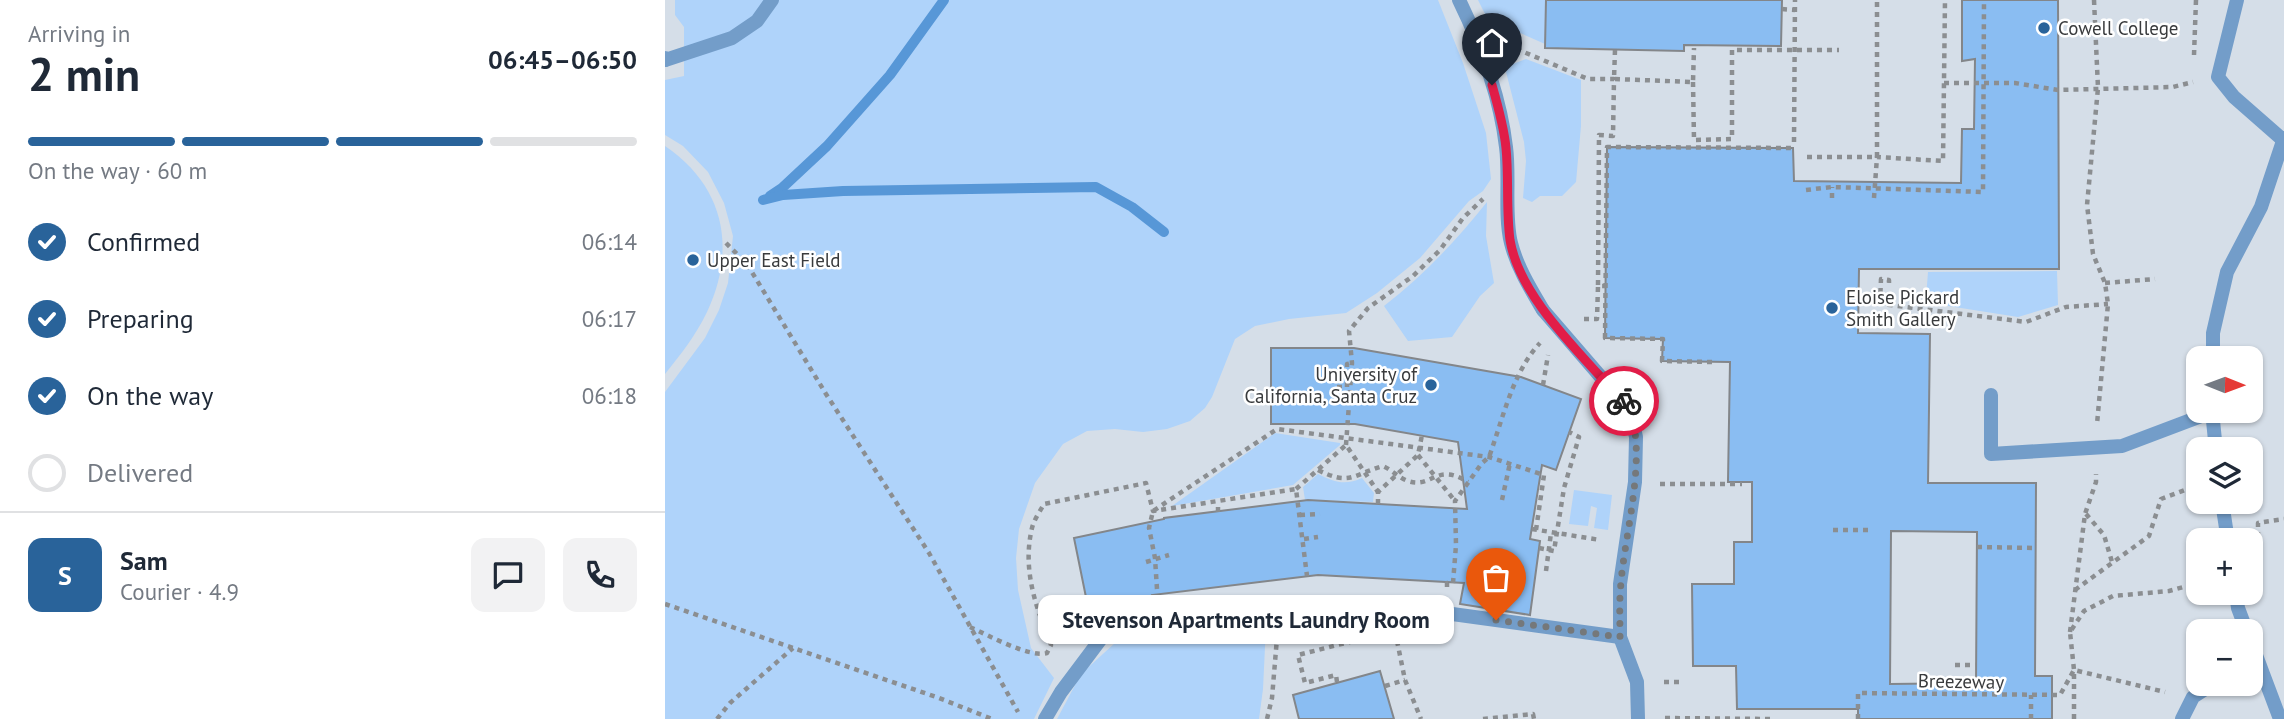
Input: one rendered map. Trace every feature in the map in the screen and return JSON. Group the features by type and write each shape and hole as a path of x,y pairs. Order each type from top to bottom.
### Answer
{"street":[{"path":"665,60 732,38 757,21 772,0"},
{"path":"1459,0 1476,35 1499,110 1506,146 1510,241 1522,273 1543,310 1599,376 1618,392 1630,410 1636,437 1635,482 1621,584 1620,637 1637,682 1638,719"},
{"path":"2213,346 2213,333 2227,272 2261,206 2283,139 2234,97 2218,77 2237,0"},
{"path":"1991,395 1991,454 2122,446 2186,422"},
{"path":"1045,719 1061,692 1103,636 1129,621 1161,614 1279,602 1414,606 1445,613 1620,637"},
{"path":"2263,688 2280,719"},
{"path":"2182,719 2196,696"}],"path":[{"path":"1712,362 1662,361 1663,339 1605,338 1607,147 1793,145 1795,0"},
{"path":"1874,198 1877,157 1877,0"},
{"path":"1807,157 1943,161 1945,0"},
{"path":"1806,190 1832,187 1983,192 1984,0"},
{"path":"2094,0 2098,88 2087,205 2093,254 2105,283 2108,304 2100,391"},
{"path":"2194,57 2196,0"},
{"path":"1782,9 1795,10"},
{"path":"1476,35 1524,50 1588,79 1693,82"},
{"path":"1694,48 1694,141 1732,139 1732,50 1839,50"},
{"path":"1571,318 1597,319 1599,135 1613,135 1615,50"},
{"path":"2193,70 2193,82"},
{"path":"1944,83 2015,83 2058,90 2173,87"},
{"path":"1378,504 1378,492 1346,442 1352,363 1349,331 1369,309 1413,276 1440,250 1476,204 1508,180"},
{"path":"1832,187 1832,198"},
{"path":"726,243 747,264 826,394 929,553 1022,719"},
{"path":"1880,303 1881,279 1889,280 1889,288"},
{"path":"2105,283 2155,279"},
{"path":"1598,286 1605,286"},
{"path":"1858,301 2026,322 2066,307 2108,304"},
{"path":"1447,590 1447,583 1453,583 1455,501 1489,457 1519,371 1528,355"},
{"path":"1337,387 1347,387 1347,364 1352,363"},
{"path":"1153,511 1277,429 1419,452 1489,457 1510,463 1544,475 1534,529 1625,544"},
{"path":"1546,571 1564,488 1579,437 1570,432"},
{"path":"1378,492 1419,452 1422,435"},
{"path":"1153,511 1296,489 1346,442"},
{"path":"1419,452 1455,501"},
{"path":"1502,500 1510,463"},
{"path":"1318,470 1336,478 1352,479 1383,466 1407,481 1418,482 1453,474 1468,482"},
{"path":"1635,482 1742,484"},
{"path":"2074,719 2074,670 2070,632 2085,514 2096,482"},
{"path":"970,626 1006,643 1041,655 1047,653 1051,645 1032,596 1029,558 1032,527 1044,504 1146,483 1153,511 1149,528 1155,558 1155,583"},
{"path":"1296,489 1304,539 1307,584"},
{"path":"2074,591 2149,536 2161,499 2186,490"},
{"path":"1218,502 1218,512"},
{"path":"1300,515 1320,514"},
{"path":"2085,514 2103,535 2112,562"},
{"path":"2258,528 2258,523 2284,519"},
{"path":"1833,530 1870,530"},
{"path":"1539,548 1553,551 1554,533"},
{"path":"1304,539 1318,537"},
{"path":"1977,547 2036,548"},
{"path":"1146,562 1169,555"},
{"path":"2070,632 2084,611 2113,596 2169,591 2186,586"},
{"path":"1267,719 1272,698 1279,602"},
{"path":"665,604 939,698 992,719"},
{"path":"1337,682 1336,676 1305,683 1298,655 1395,630 1405,680 1421,719"},
{"path":"717,719 730,703 794,648"},
{"path":"1955,666 1976,665"},
{"path":"2074,670 2150,689"},
{"name":"Breezeway","path":"1858,719 1859,693 2060,695 2074,670"},
{"path":"1385,686 1405,680"},
{"path":"1665,682 1681,682"},
{"path":"2031,695 2031,719"},
{"path":"1483,719 1533,714 1534,719"},
{"path":"1665,719 1773,719"}],"shaded area":[{"name":"University of California, Santa Cruz","path":"665,0 2284,0 2284,719 665,719"},
{"path":"675,0 1438,0 1463,63 1486,133 1491,179 1420,258 1377,293 1346,313 1289,319 1255,326 1235,339 1212,397 1205,408 1190,421 1167,429 1143,432 1115,429 1087,431 1063,444 1035,483 1019,529 1016,558 1018,590 1031,648 1054,678 1034,719 665,719 665,392 705,338 719,310 728,283 733,236 724,203 708,172 683,146 665,135 665,80 684,76 684,27 675,15"},
{"path":"1478,0 1546,0 1545,44 1491,20"},
{"path":"1526,59 1581,80 1581,126 1576,182 1562,196 1540,196 1532,202 1523,198 1526,161 1524,142 1506,72 1510,65"},
{"name":"Upper East Field","path":"665,146 685,162 701,180 712,199 722,242 721,265 707,312 665,374"},
{"path":"1487,202 1486,236 1494,283 1480,296 1452,337 1408,341 1384,306 1439,257"},
{"path":"2057,271 2058,305 2018,317 1923,302 1926,298 1928,272"},
{"path":"1275,433 1340,445 1293,485 1172,506"},
{"path":"1318,474 1340,482 1362,478 1374,493 1373,502 1305,500 1303,487"},
{"path":"1574,490 1612,495 1608,530 1594,528 1597,508 1591,506 1588,526 1569,524"},
{"path":"1259,619 1266,626 1259,719 1057,719 1081,674 1116,642 1168,630"}],"building":[{"path":"1546,0 1782,0 1781,46 1684,45 1684,51 1545,48"},
{"path":"1962,0 2058,0 2059,269 1859,269 1858,333 1930,334 1928,483 2036,483 2035,676 2052,676 2052,719 1858,719 1858,709 1737,709 1736,666 1693,666 1692,584 1734,584 1734,542 1752,542 1752,482 1728,482 1730,362 1662,361 1663,339 1605,338 1607,147 1793,148 1794,181 1961,183 1962,129 1974,129 1975,59 1962,61","holes":["1891,531 1977,532 1976,683 1890,684"]},
{"path":"1271,348 1354,348 1521,377 1581,399 1556,470 1542,465 1530,539 1540,541 1530,615 1460,604 1464,583 1318,575 1152,595 1153,599 1089,612 1074,538 1164,518 1308,500 1467,509 1458,442 1355,424 1271,424"},
{"path":"1380,671 1394,719 1299,719 1293,695"}],"waterway":[{"path":"770,196 827,146 890,75 944,0"},
{"path":"763,200 783,195 843,191 1096,187 1132,207 1164,232"}],"way so far":[{"path":"1496,620 1620,637 1621,584 1635,482 1636,437 1630,410 1624,401"}],"place":[{"name":"Cowell College","path":"2044,28"},
{"name":"Upper East Field","path":"693,260"},
{"name":"Eloise Pickard Smith Gallery","path":"1832,308"},
{"name":"University of California, Santa Cruz","path":"1431,385"},
{"name":"Stevenson Apartments Laundry Room","path":"1496,620"}],"route":[{"path":"1492,85 1506,146 1510,241 1522,273 1543,310 1624,401"}]}
